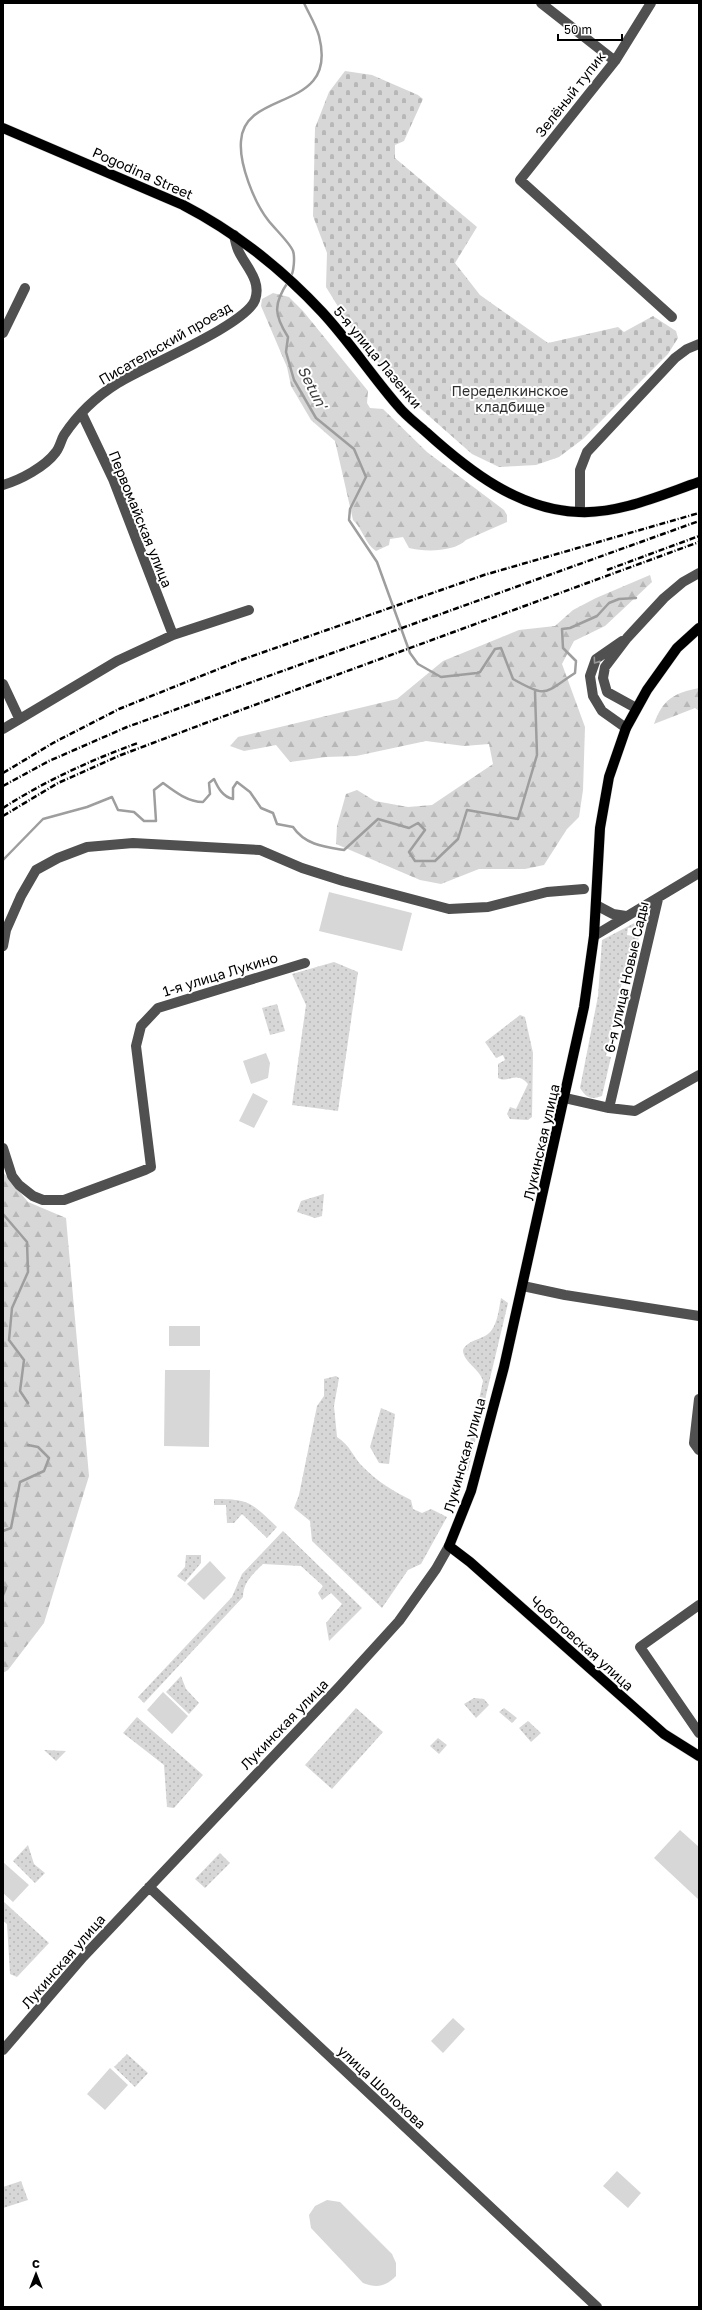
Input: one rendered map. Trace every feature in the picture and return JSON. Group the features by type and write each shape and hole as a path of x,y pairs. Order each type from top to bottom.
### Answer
{"main road":[{"name":"Pogodina Street","path":"3,128 183,205 234,235 263,258"},
{"name":"5-я улица Лазенки","path":"263,258 310,300 335,327 399,408 445,449 481,476 508,493 548,509 580,512 620,507 699,482"},
{"name":"Лукинская улица","path":"449,1546 472,1491 523,1286 585,1006 594,936 598,851 603,809 609,777 626,728 636,708 657,674 677,648 699,628"},
{"name":"Чоботовская улица","path":"449,1546 470,1562 664,1734 699,1756"}],"street":[{"path":"541,3 615,61"},
{"name":"Зелёный тупик","path":"651,3 615,61 520,180 672,317"},
{"name":"Писательский проезд","path":"3,485 17,481 34,471 56,452 63,436 90,403 119,382 241,317 250,309 255,300 257,288 252,274 238,250 234,235"},
{"path":"3,334 25,288"},
{"path":"580,512 580,470 587,452 675,358 687,349 699,344"},
{"name":"Первомайская улица","path":"82,414 112,479 173,635"},
{"path":"636,708 611,695 603,683 605,667 627,638 664,598 684,582 699,573"},
{"path":"3,729 117,661 173,635 249,610"},
{"path":"626,728 602,711 593,696 590,676 593,664 601,654 627,638"},
{"path":"3,684 20,718"},
{"path":"3,946 9,923 36,870 87,847 133,843 260,850 302,868 343,881 449,908 488,907 547,892 584,889"},
{"name":"6-я улица Новые Сады","path":"609,1108 658,899 699,873"},
{"path":"594,936 626,916 658,899"},
{"path":"596,905 613,914 626,916"},
{"name":"1-я улица Лукино","path":"3,1148 12,1176 19,1185 33,1196 43,1200 64,1200 145,1170 151,1166 136,1046 141,1026 158,1008 305,963"},
{"path":"565,1098 609,1108 635,1111 699,1074"},
{"path":"523,1286 566,1295 699,1316"},
{"path":"697,1444 699,1399"},
{"name":"Лукинская улица","path":"3,2050 82,1957 399,1622 436,1569 449,1546"},
{"path":"699,1605 640,1647 699,1733"},
{"name":"улица Шолохова","path":"149,1887 597,2307"}],"green space":[{"name":"Переделкинское кладбище","path":"345,71 372,75 418,95 423,99 404,141 395,145 395,158 477,227 455,263 480,295 548,343 618,327 624,332 653,316 676,331 678,338 668,354 583,439 559,457 536,465 499,467 472,454 413,402 358,339 326,287 327,253 313,216 315,128 329,92"},
{"path":"273,293 289,297 303,311 368,391 367,403 370,408 383,409 427,452 504,510 507,515 507,522 447,549 423,550 409,548 403,537 390,539 389,545 376,551 372,548 353,520 335,441 311,420 291,386 287,367 261,306 262,299"},
{"path":"650,575 652,582 605,626 574,641 562,664 585,727 583,790 579,817 567,829 544,865 525,869 479,869 441,884 420,880 336,844 337,826 346,794 357,790 375,801 408,807 432,805 493,764 489,744 464,746 426,741 356,756 326,757 290,762 276,745 244,751 230,746 238,737 397,699 443,661 519,630 555,626 573,610 596,598"},
{"path":"699,688 699,711 695,708 654,724 657,715 670,698 683,692"},
{"path":"329,892 412,913 402,951 319,931"},
{"path":"642,919 642,927 628,928 627,935 639,937 631,968 625,968 606,1056 611,1057 602,1096 592,1098 585,1094 580,1088 598,996 602,940"},
{"path":"334,962 358,972 338,1111 292,1105 306,1005 292,974"},
{"path":"277,1004 285,1031 270,1035 262,1008"},
{"path":"520,1015 525,1017 533,1053 532,1117 528,1120 510,1119 507,1114 510,1107 516,1109 528,1084 520,1078 505,1080 498,1078 498,1064 505,1060 503,1055 496,1058 485,1042"},
{"path":"266,1053 270,1063 268,1078 251,1084 243,1061"},
{"path":"253,1093 268,1101 254,1128 239,1121"},
{"path":"3,1172 28,1202 66,1218 89,1476 44,1623 8,1670 3,1673"},
{"path":"324,1194 322,1216 315,1218 297,1212 301,1201"},
{"path":"501,1298 508,1303 468,1471 464,1469 483,1381 479,1373 466,1358 463,1350 465,1346 491,1331 497,1319"},
{"path":"169,1326 200,1326 200,1346 169,1346"},
{"path":"165,1370 210,1370 209,1447 164,1446"},
{"path":"336,1376 339,1378 334,1406 337,1437 348,1447 363,1467 374,1477 392,1490 411,1500 413,1509 422,1513 431,1509 447,1517 421,1564 408,1570 382,1608 312,1541 310,1521 294,1508 299,1495 317,1406 324,1396 324,1379"},
{"path":"381,1408 395,1414 389,1464 379,1463 370,1447"},
{"path":"214,1499 236,1500 250,1504 277,1527 267,1538 242,1514 234,1523 227,1523 226,1505 214,1505"},
{"path":"283,1531 362,1608 329,1641 326,1623 342,1604 331,1593 322,1600 318,1593 323,1586 301,1566 263,1564 252,1575 247,1583 243,1592 243,1597 144,1703 138,1697 232,1597 242,1574"},
{"path":"186,1555 201,1555 201,1563 185,1582 177,1576 185,1567"},
{"path":"210,1561 226,1578 204,1600 187,1584"},
{"path":"181,1676 186,1689 199,1703 189,1714 166,1692"},
{"path":"163,1692 188,1716 172,1734 147,1710"},
{"path":"474,1698 484,1699 489,1705 476,1718 464,1704"},
{"path":"356,1708 383,1732 332,1789 305,1765"},
{"path":"504,1708 517,1718 512,1723 499,1712"},
{"path":"137,1717 203,1775 174,1808 167,1807 164,1765 123,1733"},
{"path":"528,1721 541,1733 531,1742 519,1728"},
{"path":"438,1738 447,1745 439,1754 430,1746"},
{"path":"44,1750 66,1751 56,1761"},
{"path":"680,1830 699,1847 699,1900 654,1858"},
{"path":"28,1845 34,1864 45,1873 35,1883 13,1861"},
{"path":"220,1853 230,1863 205,1888 195,1879"},
{"path":"3,1862 29,1885 13,1902 3,1893"},
{"path":"3,1901 49,1943 17,1977 10,1974 7,1924 3,1921"},
{"path":"453,2018 465,2029 443,2053 431,2041"},
{"path":"127,2054 148,2073 135,2087 114,2067"},
{"path":"110,2068 128,2085 105,2110 87,2094"},
{"path":"617,2171 641,2193 628,2208 603,2186"},
{"path":"21,2181 28,2200 3,2208 3,2187"},
{"path":"327,2200 340,2202 392,2254 396,2263 396,2276 392,2280 381,2286 373,2286 363,2283 311,2228 309,2215 315,2206"}],"waterway":[{"name":"Setun'","path":"290,278 294,265 293,251 268,220 253,193 242,161 241,141 246,124 257,113 304,89 316,77 322,60 319,36 304,3"},
{"name":"Setun'","path":"288,282 280,297 277,310 280,322 288,337 286,352 294,380 316,418 354,449 366,477 350,509 349,520 377,562 410,653 418,664 441,677 477,673 480,672 495,649 501,648 513,679 533,689 546,691 575,673 576,661 563,648 562,629 570,628 597,616 609,603 619,599 636,598"},
{"path":"3,860 43,819 87,807 112,797 118,810 134,812 144,821 156,821 154,790 163,783 187,798 197,802 203,802 210,794 209,783 214,779 219,789 226,796 233,799 233,788 237,782 250,792 261,808 273,813 277,824 293,827 303,838 330,848 344,850 378,819 409,828 418,823 425,830 409,852 415,861 435,861 458,839 467,810 518,819 537,755 535,692"},
{"path":"3,1214 27,1242 28,1272 12,1308 9,1340 24,1360 20,1391 28,1403"},
{"path":"3,1531 11,1528 20,1482 44,1471 49,1458 38,1447 28,1445"},
{"path":"3,1587 6,1588 3,1595"}],"railway":[{"path":"3,773 53,743 119,709 241,660 484,575 699,513"},
{"path":"3,786 49,761 127,727 699,521"},
{"path":"607,570 699,536"},
{"path":"3,816 58,783 121,755 699,542"},
{"path":"3,808 35,789 69,772 138,743"}]}
